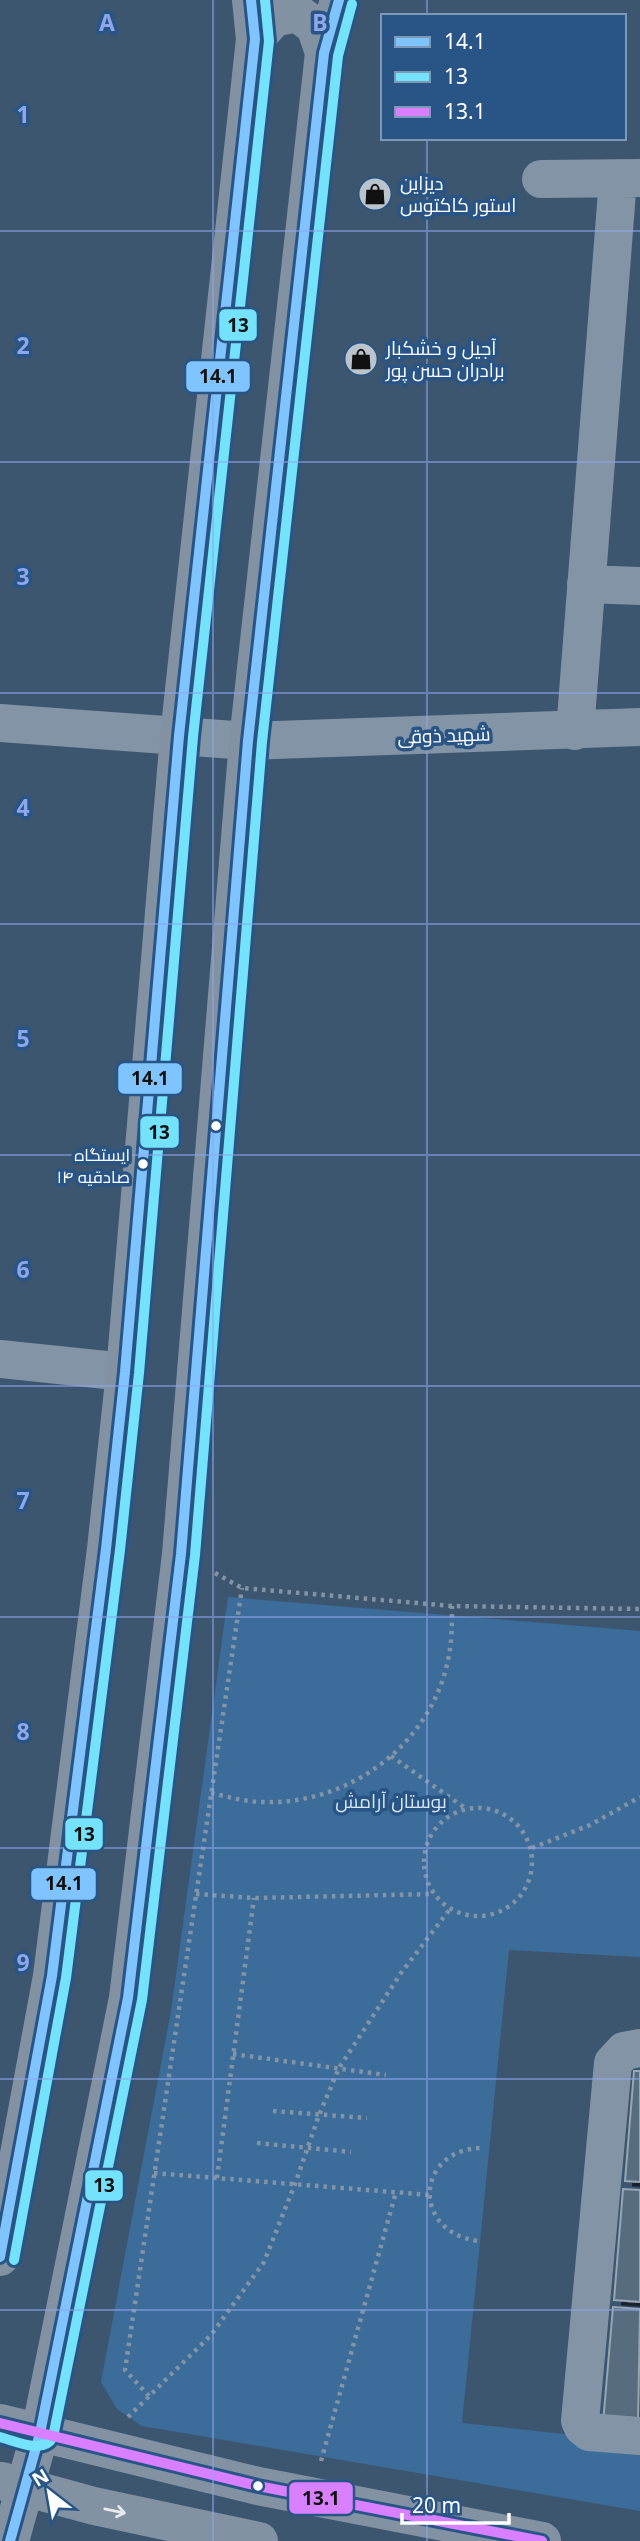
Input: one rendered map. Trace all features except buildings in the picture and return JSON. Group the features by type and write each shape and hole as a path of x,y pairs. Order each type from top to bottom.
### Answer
{"main road":[{"path":"0,2257 52,1976 106,1549 125,1372 179,736 255,39 251,0"},
{"path":"10,2541 12,2484 40,2433 128,1998 181,1554 248,741 324,53 339,0"},
{"path":"255,39 274,18 297,13 315,26 324,53"},
{"path":"0,2423 311,2497 542,2541"},
{"path":"12,2484 94,2506 259,2541"}],"street":[{"path":"541,179 629,178 586,584 575,731"},
{"path":"586,584 640,586"},
{"name":"شهید ذوقی","path":"0,723 248,741 640,727"},
{"path":"0,1359 125,1372"},
{"path":"640,2048 624,2051 613,2063 580,2421 590,2432 640,2436"}],"path":[{"path":"181,1554 242,1588 453,1606 640,1609"},
{"path":"149,2396 125,2370 242,1588"},
{"path":"211,1792 238,1800 293,1801 319,1796 369,1773 391,1756 416,1728 440,1688 448,1662 453,1606"},
{"path":"391,1756 465,1808"},
{"path":"532,1848 590,1825 640,1797"},
{"path":"487,1807 507,1815 523,1829 532,1848 533,1870 526,1890 511,1906 492,1915 471,1916 450,1909 434,1894 425,1875 424,1853 431,1833 446,1817 465,1808 487,1807"},
{"path":"196,1894 254,1898 434,1894"},
{"path":"217,2178 254,1898"},
{"path":"97,2446 211,2335 264,2262 339,2068 401,1972 450,1909"},
{"path":"233,2054 386,2075"},
{"path":"273,2111 367,2118"},
{"path":"257,2143 351,2152"},
{"path":"477,2241 456,2236 438,2222 432,2209 431,2181 446,2159 471,2148 484,2148"},
{"path":"154,2173 430,2195"},
{"path":"311,2497 396,2192"}],"green space":[{"name":"بوستان آرامش","path":"228,1597 640,1631 640,1957 509,1950 462,2423 640,2442 640,2511 142,2426 117,2409 101,2382 171,2011"}],"transit line":[{"name":"14.1","path":"0,2257 52,1976 106,1549 125,1372 179,736 255,39 251,0"},
{"name":"13","path":"14,2260 66,1978 120,1550 139,1373 193,737 269,41 265,0"},
{"name":"14.1","path":"10,2541 40,2433 128,1998 181,1554 248,741 324,53 339,0"},
{"name":"13","path":"0,2437 36,2446 49,2442 53,2437 142,2000 195,1555 262,742 338,56 352,4"},
{"name":"13.1","path":"0,2423 258,2486 542,2541"}],"place":[{"name":"دیزاین استور کاکتوس","path":"375,194"},
{"name":"آجیل و خشکبار برادران حسن پور","path":"361,359"},
{"name":"ایستگاه صادقیه ۱۴","path":"143,1164"}]}
